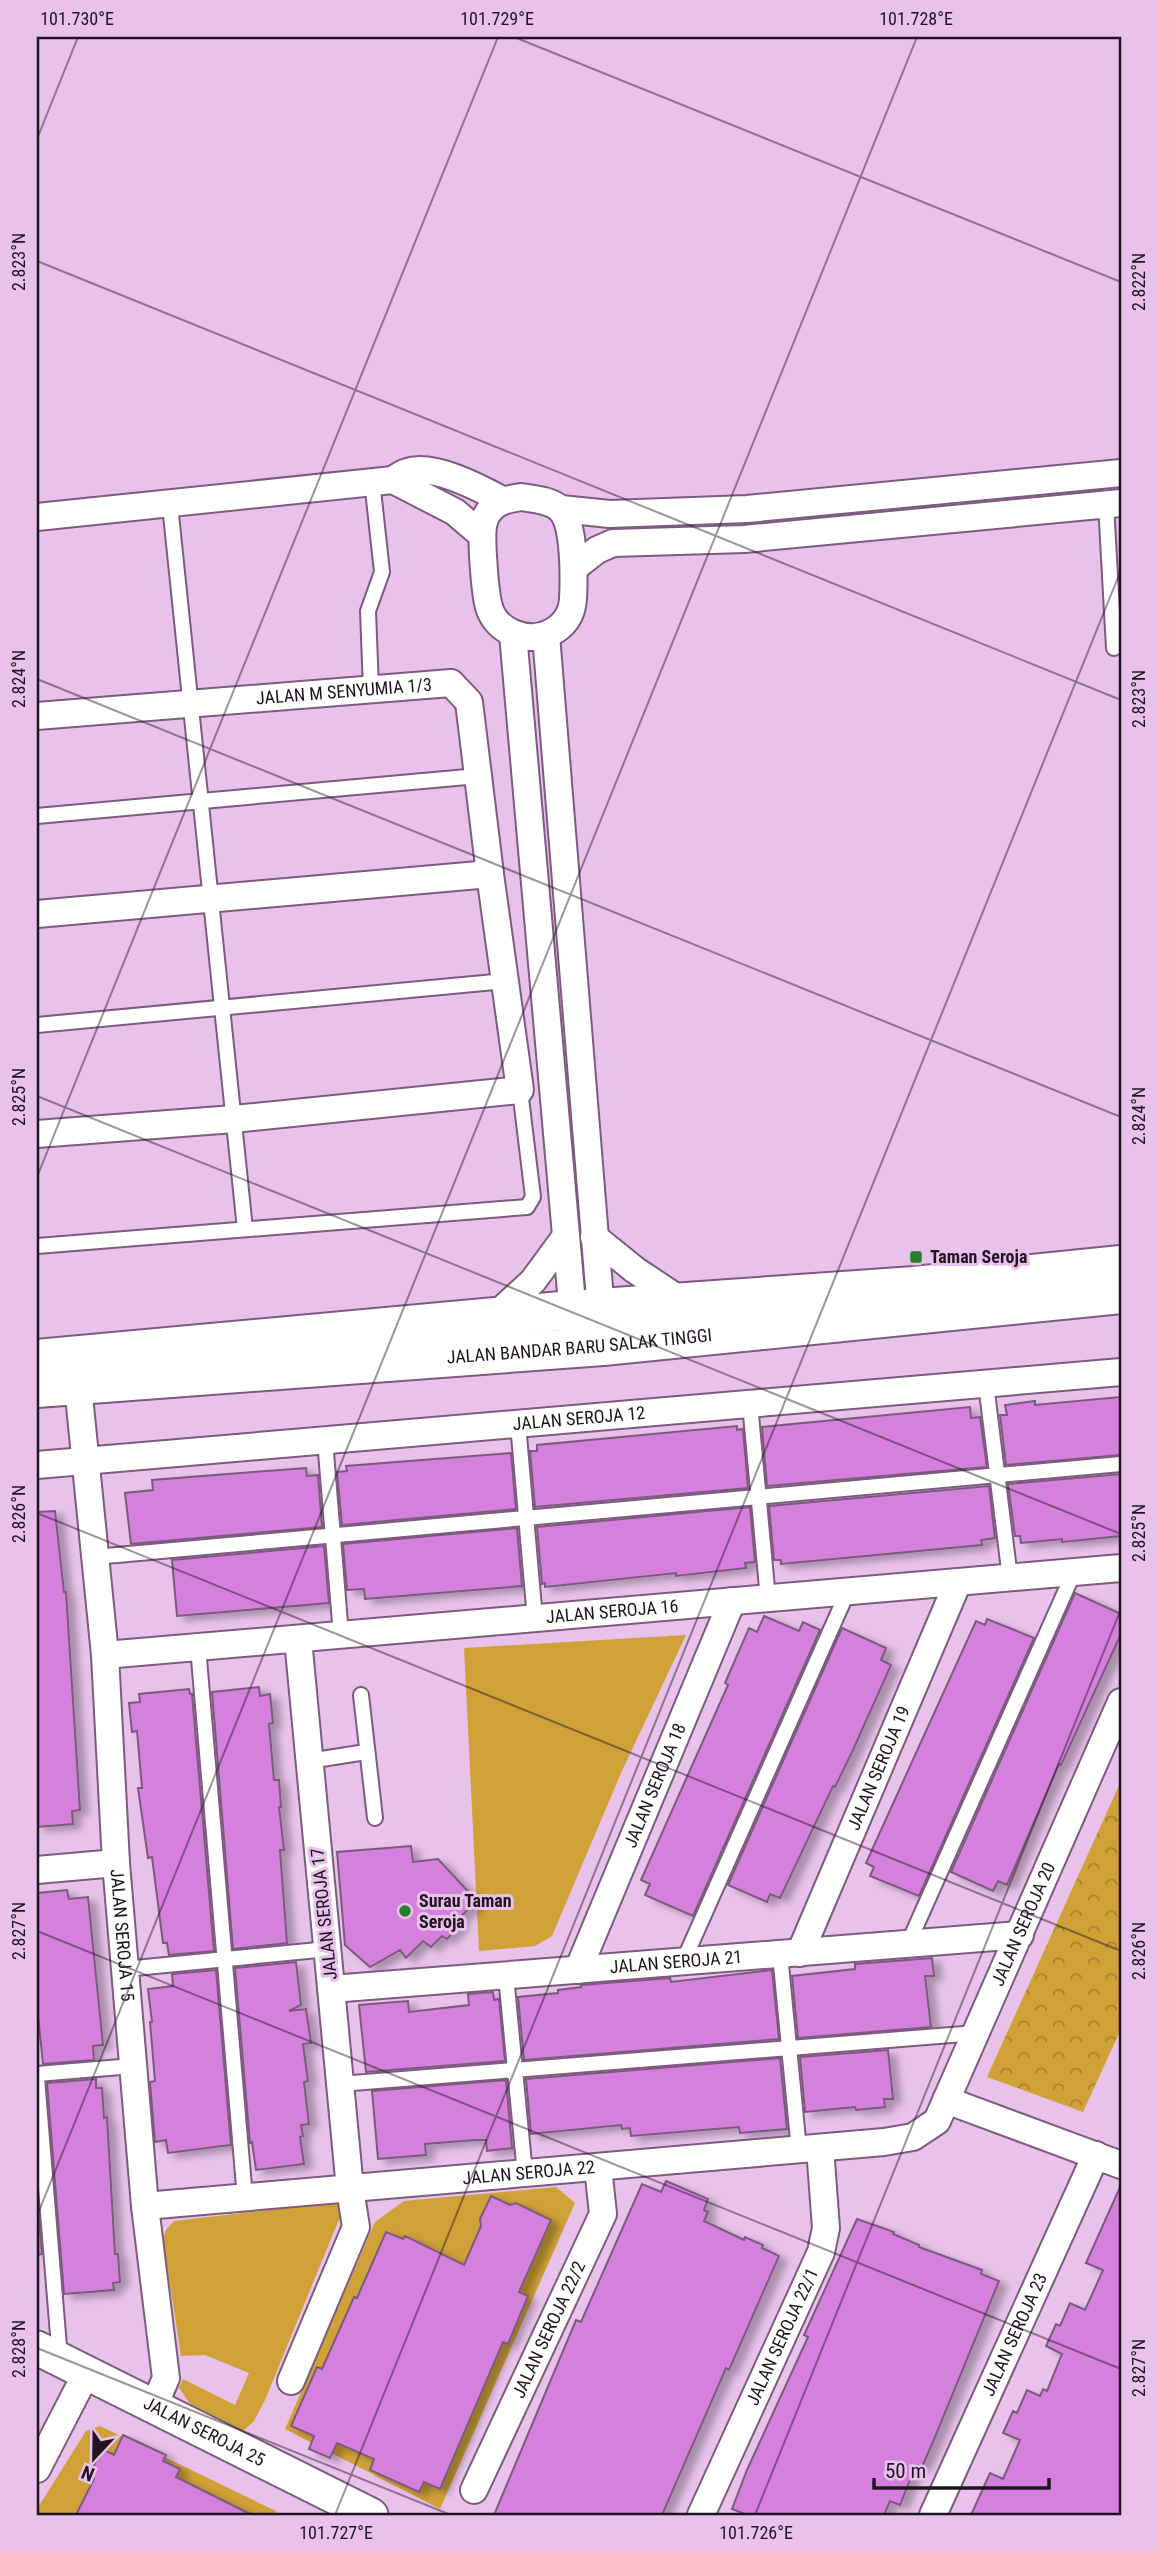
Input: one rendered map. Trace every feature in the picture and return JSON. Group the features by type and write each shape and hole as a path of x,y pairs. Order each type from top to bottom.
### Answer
{"main road":[{"name":"JALAN BANDAR BARU SALAK TINGGI","path":"37,1359 586,1309 914,1286 1121,1265"},
{"name":"JALAN BANDAR BARU SALAK TINGGI","path":"37,1388 590,1347 1121,1294"}],"street":[{"path":"37,517 383,481 409,471 432,471 471,484 502,500"},
{"path":"561,509 568,522 574,568 573,603 569,617 560,628 546,635 530,638 513,634 489,609 482,535 484,521 491,509 502,500 521,497 541,499 561,509 610,514 747,509 1121,473"},
{"path":"383,481 455,512 482,535"},
{"path":"574,568 597,550 613,543 744,539 1114,504"},
{"path":"513,634 566,1236 586,1309 590,1347"},
{"path":"546,635 594,1237 586,1309"},
{"name":"JALAN M SENYUMIA 1/3","path":"37,716 451,683 470,702 490,874 520,1090"},
{"path":"37,914 490,874"},
{"path":"37,1134 234,1119 520,1090"},
{"path":"494,1317 533,1281 566,1236"},
{"path":"594,1237 635,1270 683,1302"},
{"name":"JALAN SEROJA 12","path":"37,1465 1121,1372"},
{"name":"JALAN SEROJA 15","path":"78,1386 105,1656 116,1863 145,2206 166,2378 154,2406"},
{"name":"JALAN SEROJA 16","path":"105,1656 1121,1568"},
{"name":"JALAN SEROJA 19","path":"790,1953 958,1582"},
{"name":"JALAN SEROJA 18","path":"578,1970 732,1601"},
{"name":"JALAN SEROJA 17","path":"291,2381 356,2227 350,2189 298,1639"},
{"name":"JALAN SEROJA 20","path":"913,2137 937,2121 1121,1702"},
{"path":"37,1870 116,1863"},
{"name":"JALAN SEROJA 21","path":"331,1989 1020,1936"},
{"path":"946,2100 1121,2165"},
{"name":"JALAN SEROJA 22","path":"145,2206 598,2168 884,2142 913,2137"},
{"name":"JALAN SEROJA 22/1","path":"701,2515 821,2252 826,2228 809,2149"},
{"name":"JALAN SEROJA 23","path":"933,2515 1096,2155"},
{"name":"JALAN SEROJA 22/2","path":"474,2490 603,2214 598,2168"},
{"path":"37,2469 61,2359"},
{"name":"JALAN SEROJA 25","path":"61,2359 154,2406 327,2505 371,2515"}],"lane":[{"path":"371,689 368,611 382,572 383,481"},
{"path":"1114,504 1114,648"},
{"path":"170,505 245,1229"},
{"path":"37,816 478,776"},
{"path":"37,1024 505,981"},
{"path":"37,1246 527,1206 533,1197 520,1090"},
{"path":"986,1384 1010,1577"},
{"path":"750,1404 768,1598"},
{"path":"518,1424 535,1619"},
{"path":"325,1440 341,1635"},
{"path":"95,1557 1121,1464"},
{"path":"908,1944 1074,1572"},
{"path":"683,1962 848,1591"},
{"path":"198,1647 244,2198"},
{"path":"360,1695 375,1818"},
{"path":"309,1761 366,1752"},
{"path":"125,1969 328,1949"},
{"path":"790,1953 789,2048 809,2149"},
{"path":"506,1976 525,2174"},
{"path":"340,2084 976,2033"},
{"path":"61,2359 37,2076 133,2066"}],"green space":[{"path":"686,1635 621,1773 552,1936 535,1946 479,1951 464,1648"},
{"path":"1121,1781 1121,2029 1083,2112 987,2077"},
{"path":"556,2187 575,2203 440,2509 285,2429 375,2222 404,2201"},
{"path":"338,2202 342,2208 340,2217 265,2400 254,2421 239,2435 193,2408 179,2388 183,2379 235,2405 249,2373 205,2355 181,2356 163,2239 166,2230 174,2221"},
{"path":"100,2426 276,2511 277,2515 37,2515 37,2509 86,2431"}],"building":[{"path":"1120,1397 1121,1455 1006,1465 1000,1415 1007,1415 1005,1405"},
{"path":"970,1407 971,1418 980,1417 987,1467 767,1486 762,1427"},
{"path":"737,1426 737,1430 743,1429 748,1488 535,1507 530,1451 537,1451 537,1445"},
{"path":"511,1453 516,1509 342,1525 337,1472 347,1471 346,1466"},
{"path":"306,1468 307,1476 318,1475 322,1527 131,1544 125,1493 153,1490 152,1480"},
{"path":"1121,1474 1121,1536 1021,1543 1020,1536 1015,1536 1008,1484"},
{"path":"989,1486 995,1538 981,1540 982,1545 781,1564 781,1560 774,1560 769,1506"},
{"path":"750,1507 755,1562 745,1563 746,1568 545,1587 545,1583 542,1584 537,1527"},
{"path":"55,1511 66,1592 80,1810 72,1811 73,1824 37,1827 37,1512"},
{"path":"517,1528 522,1586 365,1599 364,1589 347,1590 343,1544"},
{"path":"324,1546 329,1603 177,1616 172,1560"},
{"path":"1075,1593 1121,1614 1121,1634 1061,1765 1059,1764 1007,1885 998,1881 993,1891 951,1872"},
{"path":"764,1616 799,1631 803,1622 820,1630 693,1916 645,1895 650,1884 641,1880 728,1685 725,1683 749,1628 757,1632"},
{"path":"987,1619 1034,1638 919,1896 870,1876 874,1867 866,1863 976,1621 985,1625"},
{"path":"842,1628 886,1648 881,1660 891,1665 853,1750 780,1898 770,1894 767,1902 728,1885"},
{"path":"259,1687 260,1696 270,1694 273,1723 269,1724 274,1780 279,1780 284,1850 280,1850 287,1943 233,1949 212,1692"},
{"path":"189,1689 192,1694 214,1951 169,1955 167,1943 163,1943 152,1857 148,1858 138,1788 142,1788 137,1731 132,1732 129,1703 140,1702 139,1694"},
{"name":"Surau Taman Seroja","path":"411,1846 413,1862 438,1859 477,1901 457,1920 461,1924 447,1939 442,1936 431,1947 423,1941 406,1958 400,1950 370,1967 345,1945 337,1852"},
{"path":"67,1890 69,1899 88,1897 103,2045 93,2046 94,2060 43,2064 37,2005 37,1893"},
{"path":"932,1958 934,1976 925,1976 931,2027 798,2038 792,1976 855,1969 855,1964"},
{"path":"296,1962 301,2005 289,2011 306,2009 311,2043 303,2044 308,2081 304,2082 309,2124 301,2125 304,2164 256,2170 252,2142 250,2143 235,1968"},
{"path":"216,1970 231,2145 168,2153 166,2140 155,2142 150,2082 155,2081 148,1989 173,1986 172,1974"},
{"path":"772,1970 779,2039 524,2060 518,1997 558,1993 558,1990 581,1985 670,1978 671,1982"},
{"path":"493,1992 494,2000 499,1999 505,2061 366,2072 359,2005 408,2001 409,2012 469,2005 468,1994"},
{"path":"888,2050 893,2099 884,2099 885,2107 805,2112 800,2057"},
{"path":"780,2058 787,2129 740,2133 739,2127 631,2136 630,2128 622,2129 621,2125 531,2134 526,2079"},
{"path":"96,2079 96,2088 102,2088 104,2118 107,2117 115,2254 118,2254 120,2282 113,2283 114,2290 64,2294 47,2083"},
{"path":"506,2080 512,2148 487,2151 486,2140 425,2144 426,2155 378,2159 372,2091"},
{"path":"666,2181 708,2199 704,2210 708,2212 704,2221 744,2240 745,2237 763,2245 762,2248 779,2256 729,2370 726,2368 662,2515 494,2515 576,2320 581,2322 642,2184 661,2192"},
{"path":"1121,2185 1121,2515 971,2515 990,2473 1003,2479 1020,2440 1003,2433 1013,2411 1017,2413 1027,2390 1040,2396 1043,2389 1047,2391 1062,2354 1046,2346 1056,2324 1060,2326 1070,2303 1085,2310 1103,2270 1086,2263"},
{"path":"37,2193 42,2254 37,2255"},
{"path":"491,2196 510,2205 516,2203 551,2220 519,2292 528,2296 508,2344 503,2342 440,2489 424,2482 419,2492 370,2470 374,2459 337,2443 330,2458 309,2449 314,2436 291,2426 317,2367 322,2369 354,2297 357,2298 386,2232 403,2239 405,2236 464,2265"},
{"path":"857,2219 894,2232 893,2234 919,2247 982,2270 981,2274 999,2281 935,2437 922,2467 916,2465 900,2505 890,2501 884,2515 747,2515 732,2509 808,2337 804,2335"},
{"path":"123,2435 166,2455 163,2461 180,2469 176,2477 252,2515 76,2515 94,2479 88,2477 102,2449 114,2455"}],"place":[{"name":"Taman Seroja","path":"916,1257"},
{"name":"Surau Taman Seroja","path":"405,1911"}]}
